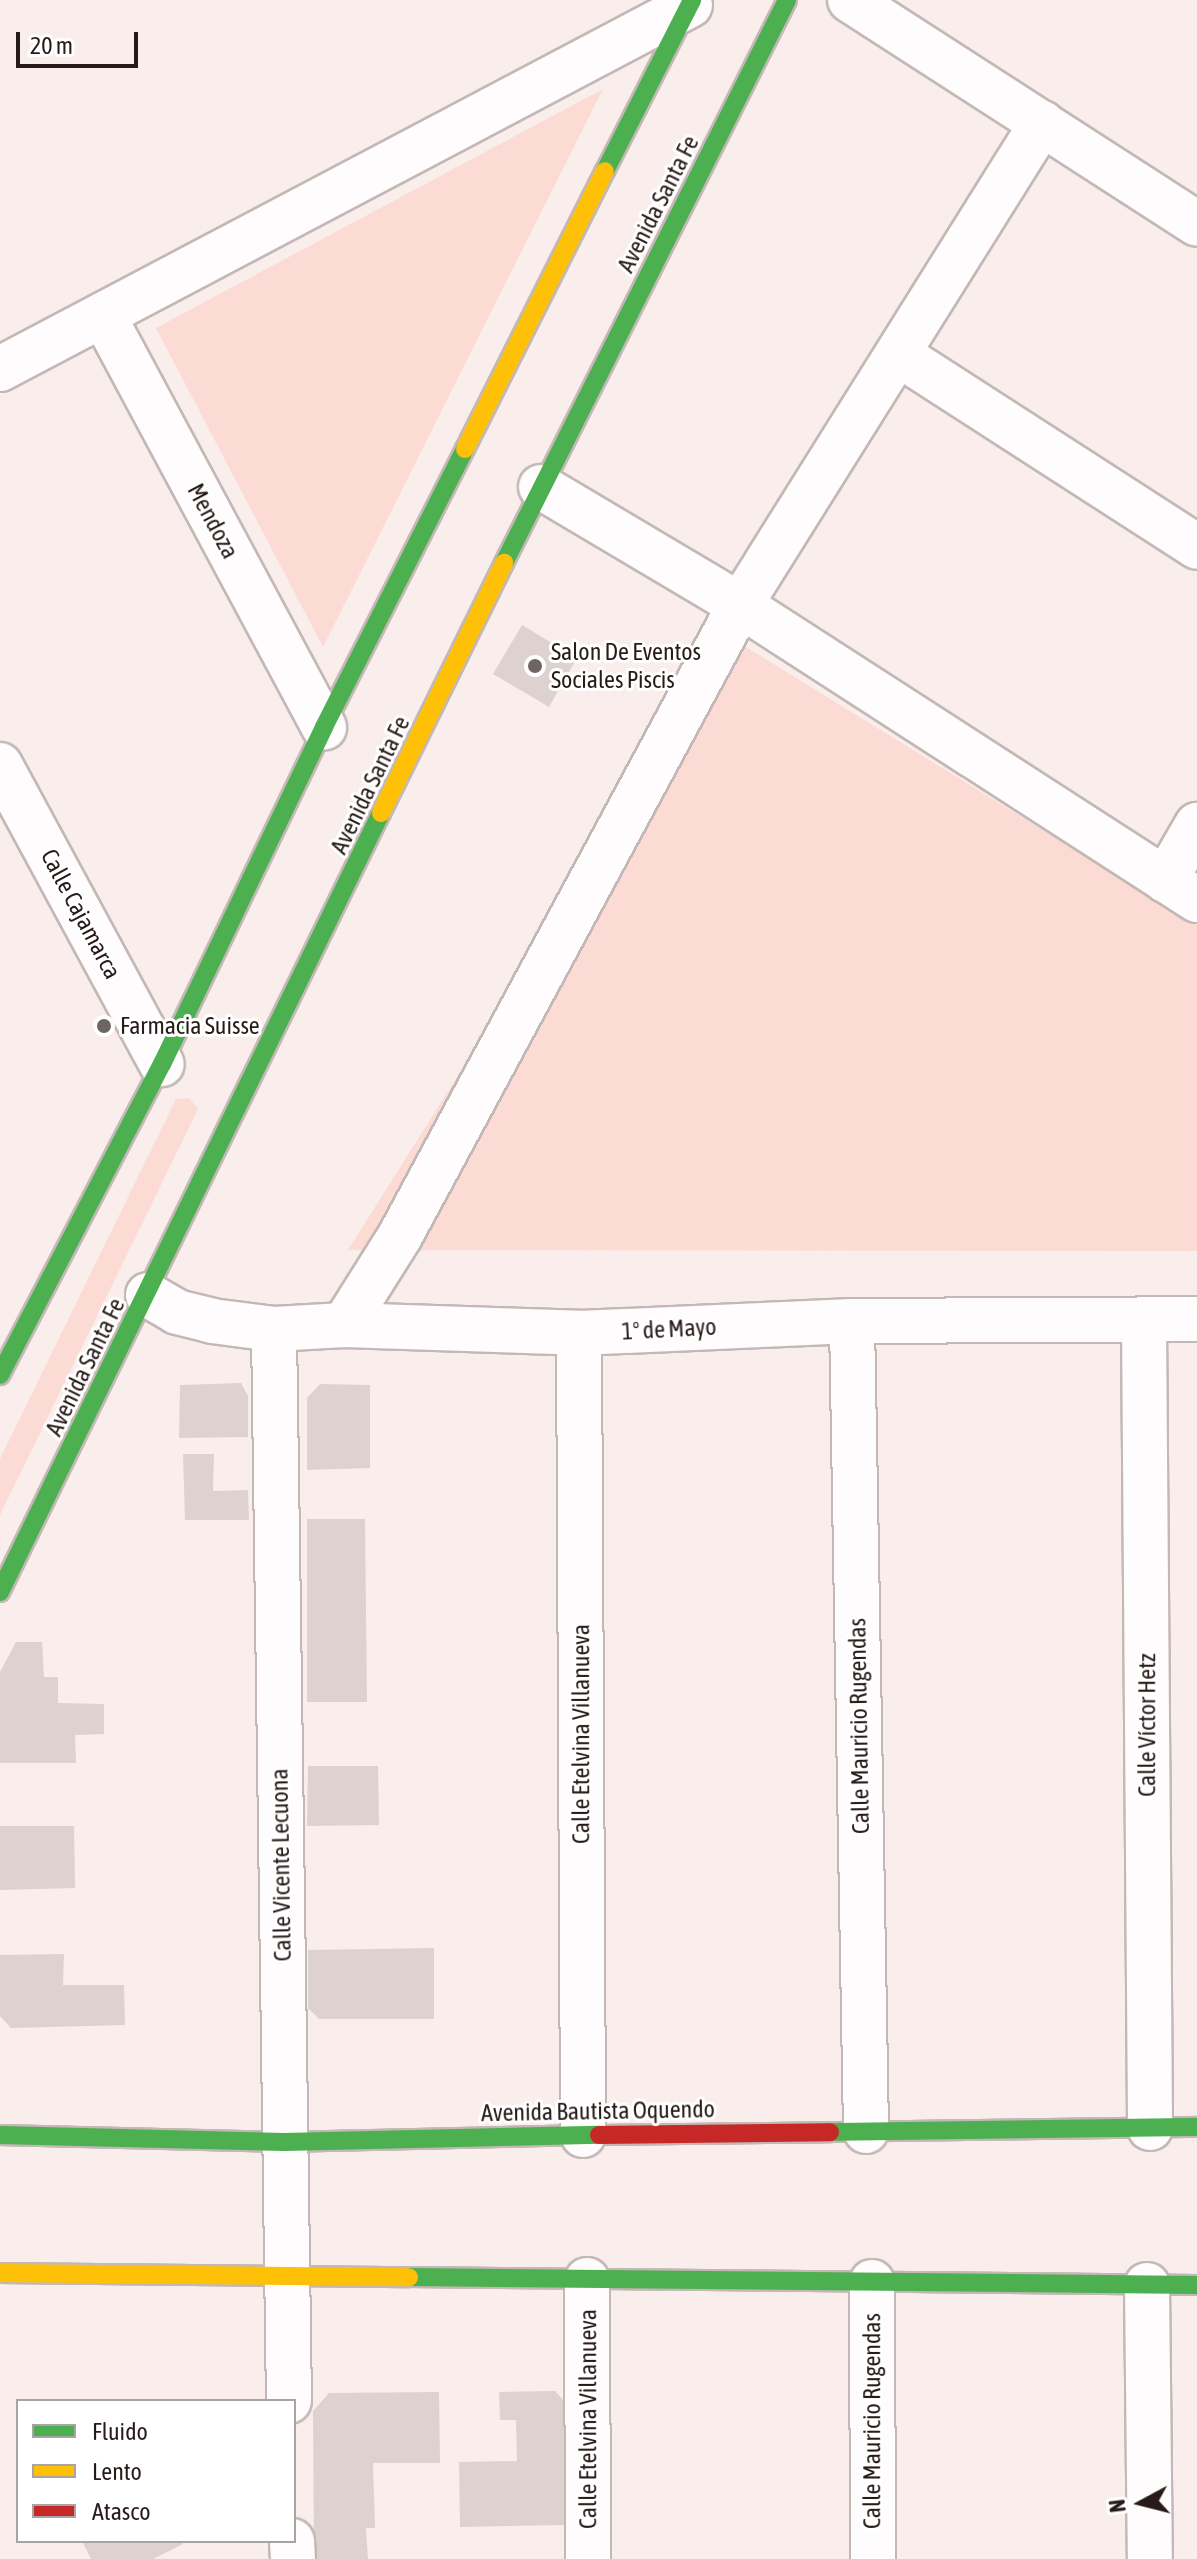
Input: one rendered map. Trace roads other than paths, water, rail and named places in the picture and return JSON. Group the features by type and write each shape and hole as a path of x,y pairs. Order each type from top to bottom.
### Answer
{"main road":[{"name":"Avenida Santa Fe","path":"0,1592 541,487 787,0"},
{"path":"0,1375 162,1064 324,727 691,3"},
{"name":"Avenida Bautista Oquendo","path":"0,2135 284,2142 1197,2127"},
{"path":"0,2273 1197,2285"}],"street":[{"path":"850,0 1197,224"},
{"path":"0,369 691,3"},
{"path":"344,1325 400,1236 740,605 1042,123"},
{"name":"Mendoza","path":"103,315 324,727"},
{"path":"898,354 1197,547"},
{"path":"541,487 740,605 1181,890 1197,825"},
{"name":"Calle Cajamarca","path":"0,765 162,1064"},
{"name":"1º de Mayo","path":"148,1295 177,1312 212,1321 274,1329 344,1325 579,1333 852,1321 1197,1319"},
{"name":"Calle Mauricio Rugendas","path":"852,1321 866,2131"},
{"name":"Calle Víctor Hetz","path":"1144,1321 1150,2128"},
{"name":"Calle Vicente Lecuona","path":"274,1329 289,2399"},
{"name":"Calle Etelvina Villanueva","path":"579,1333 583,2135"},
{"name":"Calle Etelvina Villanueva","path":"587,2280 588,2559"},
{"name":"Calle Mauricio Rugendas","path":"872,2282 873,2559"},
{"path":"1147,2285 1150,2559"}],"place":[{"name":"Salon De Eventos Sociales Piscis","path":"535,666"},
{"name":"Farmacia Suisse","path":"104,1026"}]}
